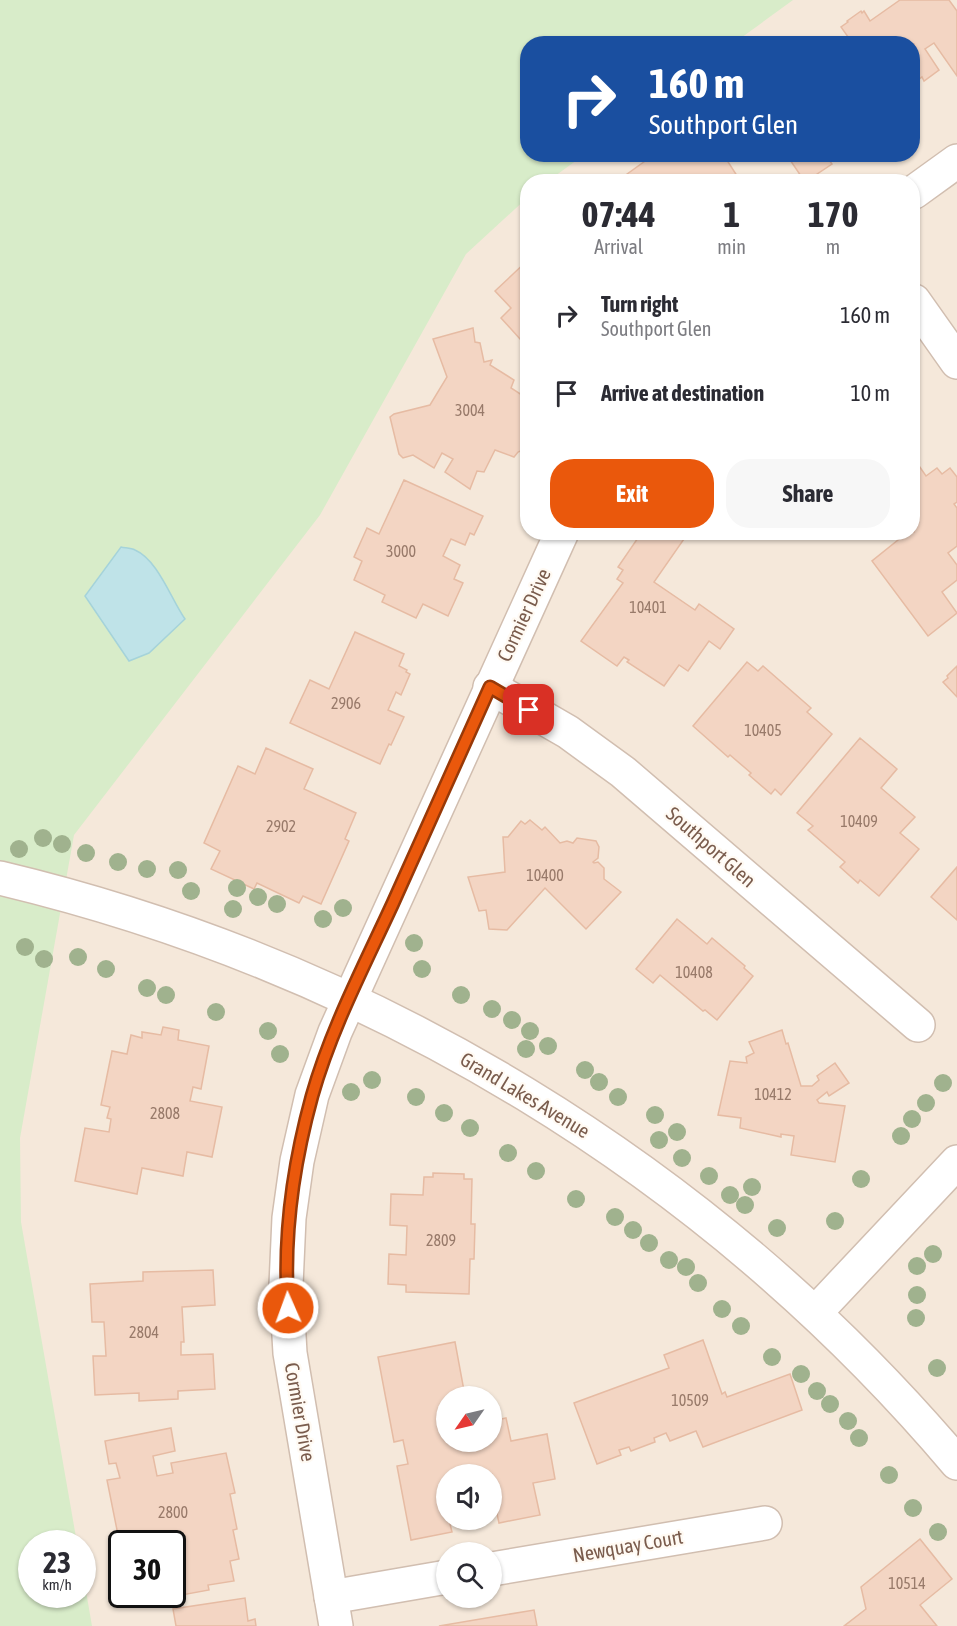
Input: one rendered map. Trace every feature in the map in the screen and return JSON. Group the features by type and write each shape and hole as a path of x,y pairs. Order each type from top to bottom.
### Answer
{"street":[{"path":"920,188 957,161"},
{"path":"920,310 957,362"},
{"name":"Cormier Drive","path":"334,1612 290,1353 286,1286 289,1218 297,1161 312,1095 335,1032 558,540"},
{"name":"Southport Glen","path":"490,687 568,732 623,772 918,1025"},
{"name":"Grand Lakes Avenue","path":"0,878 63,893 119,910 233,950 349,999 488,1070 568,1120 646,1173 745,1251 816,1313 869,1365 957,1463"},
{"path":"816,1313 957,1162"},
{"name":"Newquay Court","path":"502,1567 765,1522"},
{"path":"334,1612 436,1580"}],"shaded area":[{"path":"0,0 957,0 957,1626 0,1626"}],"green space":[{"path":"0,0 793,0 744,36 520,36 520,162 574,162 558,174 520,174 520,204 466,254 320,515 74,835 20,1138 21,1222 75,1530 18,1530 18,1608 89,1608 92,1626 0,1626"}],"water":[{"path":"121,547 135,550 151,562 185,619 149,653 129,661 85,596"}],"building":[{"path":"900,0 949,0 957,11 957,76 934,43 925,49 939,70 924,81 922,77 920,78 920,36 847,36 841,27 861,11 862,13 864,11 870,21"},
{"path":"644,162 728,162 736,174 627,174"},
{"path":"791,162 831,162 832,164 817,174 800,174"},
{"path":"520,268 520,339 501,318 511,308 495,291"},
{"path":"473,328 475,342 480,343 484,362 492,360 490,365 514,380 511,388 520,394 520,451 514,457 495,450 484,472 477,471 470,489 445,472 453,459 442,453 434,468 413,455 403,458 399,454 390,417 430,405 447,377 433,339"},
{"path":"920,467 926,476 937,468 942,474 950,468 957,477 957,502 954,504 957,508 957,546 948,553 957,565 957,580 942,592 957,613 928,636 872,561 898,540 920,540"},
{"path":"404,480 483,516 474,535 470,533 465,545 451,539 443,556 460,565 454,579 463,583 448,616 423,604 416,618 382,602 385,595 354,580 362,561 354,557 367,528 379,534"},
{"path":"637,540 683,540 654,582 695,610 699,604 734,629 720,649 709,641 688,671 679,665 664,686 627,662 629,660 624,657 617,666 581,641 623,583 617,579 623,570 618,567"},
{"path":"355,632 404,654 399,666 410,674 401,695 396,692 388,710 404,717 380,764 290,723 310,680 329,689"},
{"path":"747,662 758,671 763,666 811,708 807,712 832,734 781,795 775,789 771,794 749,775 751,773 730,755 728,757 693,726"},
{"path":"957,666 957,697 943,682"},
{"path":"860,738 897,769 881,788 915,817 900,833 919,849 879,896 860,880 858,883 840,867 845,862 808,830 813,826 797,813"},
{"path":"266,748 313,769 304,789 356,813 345,839 349,841 321,904 303,896 299,903 257,883 254,889 211,869 220,851 204,843 238,766 255,774"},
{"path":"530,820 542,830 545,827 560,843 567,841 573,843 577,838 596,841 599,847 598,858 593,862 598,862 604,868 604,879 621,892 586,929 545,888 507,930 489,929 486,910 479,911 468,877 505,872 503,837 508,837 521,821 525,824"},
{"path":"957,867 957,920 931,897"},
{"path":"677,919 707,944 712,938 745,966 744,968 753,976 717,1020 660,975 653,983 636,969"},
{"path":"163,1027 179,1030 178,1040 209,1046 201,1089 193,1087 190,1101 222,1107 212,1157 187,1152 183,1176 142,1168 137,1194 75,1181 85,1128 109,1132 111,1119 107,1118 110,1107 101,1105 112,1051 127,1054 131,1035 142,1038 142,1032 161,1035"},
{"path":"782,1030 801,1086 812,1086 819,1080 817,1076 835,1063 849,1083 829,1096 827,1092 817,1100 819,1103 845,1106 835,1162 791,1155 794,1136 781,1134 781,1137 740,1128 741,1118 718,1115 730,1061 747,1063 746,1057 754,1053 749,1042"},
{"path":"433,1173 464,1174 464,1179 472,1179 471,1224 475,1224 474,1259 470,1259 469,1294 406,1292 406,1285 388,1284 389,1254 406,1255 407,1226 390,1225 391,1194 423,1195 424,1177 433,1177"},
{"path":"213,1270 215,1305 182,1307 184,1342 181,1342 181,1355 213,1354 215,1389 178,1391 178,1399 139,1401 139,1393 95,1395 93,1356 106,1356 104,1322 92,1322 90,1284 143,1281 143,1272"},
{"path":"703,1340 722,1394 725,1392 727,1397 790,1374 802,1410 703,1447 696,1431 670,1441 666,1433 654,1438 655,1442 631,1451 629,1447 619,1450 621,1455 597,1464 574,1403 669,1368 664,1355"},
{"path":"455,1342 463,1386 436,1386 436,1452 502,1452 502,1419 506,1418 511,1441 547,1434 555,1479 533,1483 540,1515 502,1522 502,1464 436,1464 436,1530 452,1530 452,1532 411,1540 397,1466 408,1464 403,1440 394,1442 378,1357"},
{"path":"171,1428 175,1451 153,1456 157,1476 173,1473 171,1463 226,1453 235,1493 230,1494 237,1529 233,1530 239,1559 230,1561 234,1581 208,1585 209,1590 186,1594 186,1530 117,1530 107,1480 120,1478 116,1463 109,1464 105,1441"},
{"path":"920,1539 952,1579 920,1605 937,1626 844,1626 866,1609 861,1587"},
{"path":"245,1598 248,1621 255,1619 256,1626 176,1626 173,1609"},
{"path":"534,1610 537,1626 439,1626"}],"route":[{"path":"288,1308 286,1286 289,1218 297,1161 312,1095 335,1032 490,687 529,710"}]}
